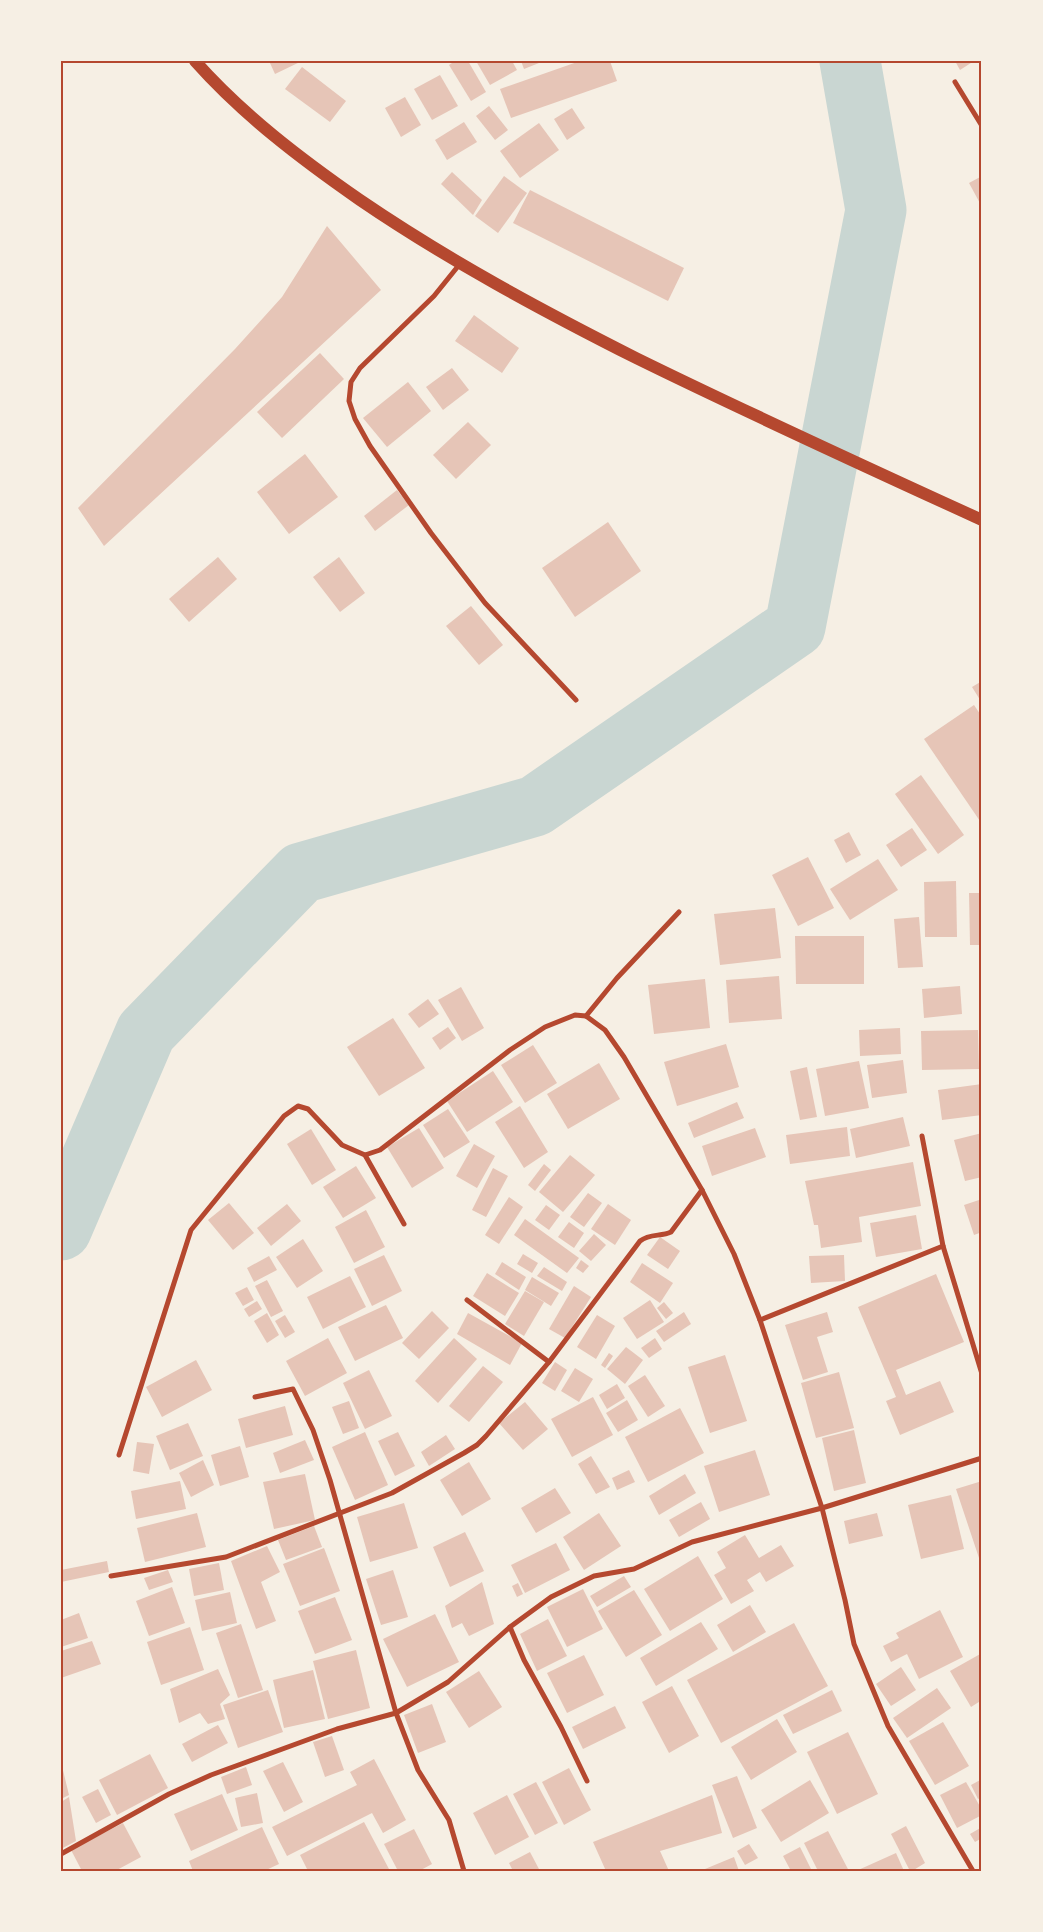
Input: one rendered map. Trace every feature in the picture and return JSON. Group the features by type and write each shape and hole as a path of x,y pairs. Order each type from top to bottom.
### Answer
{"main road":[{"path":"195,61 218,87 264,129 325,176 460,265 552,315 727,402 982,520"}],"street":[{"path":"956,82 982,126"},
{"path":"460,265 434,296 360,368 350,382 349,401 370,446 436,540 485,603 576,700"},
{"path":"586,1016 617,978 679,912"},
{"path":"365,1155 380,1150 510,1050 545,1027 574,1015 586,1016 605,1030 624,1057 702,1190 734,1254 760,1320 822,1508 854,1644 884,1717 974,1871"},
{"path":"119,1455 191,1230 284,1116 298,1106 308,1109 342,1145 365,1155 404,1224"},
{"path":"922,1136 943,1246 982,1374"},
{"path":"111,1576 226,1557 392,1493 477,1445 549,1362 640,1241 650,1235 665,1235 671,1232 702,1190"},
{"path":"760,1320 943,1246"},
{"path":"467,1300 549,1362"},
{"path":"255,1397 293,1389 313,1430 341,1514 396,1713 418,1770 449,1820 464,1871"},
{"path":"61,1854 169,1794 336,1729 396,1713 448,1682 510,1627 551,1597 594,1576 634,1568 692,1542 822,1508 982,1458"},
{"path":"510,1627 524,1660 561,1727 587,1782"}],"building":[{"path":"274,61 302,61 275,74 270,63"},
{"path":"455,61 468,61 486,92 471,101 449,65"},
{"path":"476,61 512,61 517,70 490,85"},
{"path":"521,61 544,61 524,69"},
{"path":"580,61 610,61 617,81 511,118 500,89"},
{"path":"955,61 974,61 960,70"},
{"path":"302,67 346,101 330,122 285,89"},
{"path":"440,75 458,106 432,120 414,89"},
{"path":"405,97 421,125 401,137 385,108"},
{"path":"489,106 508,130 495,140 476,116"},
{"path":"572,108 585,128 567,140 554,119"},
{"path":"464,122 477,142 447,160 435,140"},
{"path":"539,123 559,150 520,178 500,151"},
{"path":"452,172 482,200 473,215 441,184"},
{"path":"504,176 527,193 498,233 475,216"},
{"path":"982,176 982,207 969,183"},
{"path":"530,190 684,268 668,301 513,223"},
{"path":"327,226 381,290 104,546 78,508 235,349 282,297"},
{"path":"474,315 519,348 502,373 455,341"},
{"path":"320,353 344,379 282,438 257,412"},
{"path":"452,368 469,390 443,410 426,387"},
{"path":"408,382 431,411 387,447 363,418"},
{"path":"468,422 491,445 456,479 433,455"},
{"path":"305,454 338,497 289,534 257,492"},
{"path":"397,490 409,505 375,531 364,516"},
{"path":"608,522 641,571 575,617 542,568"},
{"path":"218,557 237,579 189,622 169,599"},
{"path":"339,557 365,593 340,612 313,577"},
{"path":"471,606 503,645 479,665 446,626"},
{"path":"982,681 982,703 972,687"},
{"path":"974,705 982,717 982,824 924,739"},
{"path":"921,775 964,835 938,854 895,794"},
{"path":"912,828 927,850 901,867 886,845"},
{"path":"849,832 861,855 846,863 834,840"},
{"path":"808,857 834,908 798,926 772,875"},
{"path":"878,859 898,890 850,920 830,889"},
{"path":"956,881 957,937 925,937 924,882"},
{"path":"969,893 982,893 982,945 970,945"},
{"path":"775,908 781,958 720,965 714,914"},
{"path":"919,917 923,967 898,968 894,919"},
{"path":"795,936 864,936 864,984 796,984"},
{"path":"779,976 782,1019 729,1023 726,980"},
{"path":"705,979 710,1028 654,1034 648,985"},
{"path":"960,986 962,1014 924,1018 922,989"},
{"path":"461,987 484,1028 462,1041 438,1000"},
{"path":"428,999 439,1014 419,1028 408,1014"},
{"path":"393,1018 425,1068 379,1096 347,1047"},
{"path":"448,1027 456,1038 440,1050 432,1038"},
{"path":"900,1028 901,1054 860,1056 859,1030"},
{"path":"978,1030 979,1069 922,1070 921,1031"},
{"path":"726,1044 739,1087 677,1106 664,1062"},
{"path":"533,1045 557,1083 525,1103 501,1065"},
{"path":"903,1060 907,1093 872,1098 867,1065"},
{"path":"859,1061 869,1108 825,1116 816,1069"},
{"path":"599,1063 620,1099 568,1129 547,1094"},
{"path":"807,1067 817,1117 800,1120 790,1071"},
{"path":"493,1071 513,1102 467,1132 447,1101"},
{"path":"982,1084 982,1115 942,1120 938,1090"},
{"path":"737,1102 744,1118 694,1138 688,1123"},
{"path":"520,1106 548,1152 524,1168 495,1122"},
{"path":"448,1109 470,1142 444,1158 423,1125"},
{"path":"903,1117 910,1146 856,1158 850,1129"},
{"path":"847,1127 850,1156 790,1164 786,1135"},
{"path":"419,1128 444,1168 412,1188 387,1147"},
{"path":"755,1128 766,1157 712,1176 702,1146"},
{"path":"311,1129 336,1170 312,1185 287,1144"},
{"path":"982,1133 982,1177 965,1181 954,1140"},
{"path":"474,1144 495,1156 477,1188 456,1176"},
{"path":"570,1155 595,1175 563,1212 539,1192"},
{"path":"913,1162 921,1206 859,1217 862,1242 821,1248 818,1225 814,1225 805,1181"},
{"path":"544,1164 551,1170 535,1191 528,1185"},
{"path":"356,1166 376,1198 343,1218 323,1187"},
{"path":"493,1168 508,1176 486,1217 472,1210"},
{"path":"588,1193 602,1203 584,1227 570,1217"},
{"path":"509,1197 523,1207 499,1244 485,1235"},
{"path":"982,1199 982,1232 974,1235 964,1205"},
{"path":"229,1203 254,1233 233,1250 208,1220"},
{"path":"287,1204 301,1221 271,1246 257,1228"},
{"path":"608,1204 631,1220 615,1245 591,1229"},
{"path":"546,1205 560,1215 549,1230 535,1220"},
{"path":"366,1210 385,1247 354,1263 335,1227"},
{"path":"916,1215 922,1249 876,1257 870,1223"},
{"path":"525,1219 579,1258 567,1273 514,1235"},
{"path":"569,1222 584,1233 574,1248 558,1237"},
{"path":"594,1234 606,1245 591,1261 579,1251"},
{"path":"660,1237 680,1251 668,1269 647,1255"},
{"path":"303,1239 323,1271 297,1288 276,1257"},
{"path":"523,1254 538,1263 532,1273 517,1264"},
{"path":"384,1255 402,1291 372,1306 354,1269"},
{"path":"844,1255 845,1281 811,1283 809,1256"},
{"path":"269,1256 277,1270 254,1282 247,1268"},
{"path":"581,1260 589,1266 583,1273 576,1268"},
{"path":"502,1262 526,1277 519,1290 495,1274"},
{"path":"642,1263 673,1283 660,1303 630,1282"},
{"path":"544,1267 567,1282 562,1291 537,1276"},
{"path":"487,1273 519,1293 505,1316 473,1296"},
{"path":"936,1274 964,1342 896,1370 906,1395 940,1381 954,1412 900,1435 886,1401 896,1397 858,1307"},
{"path":"350,1276 366,1307 323,1329 307,1297"},
{"path":"532,1277 559,1293 551,1306 525,1290"},
{"path":"267,1280 283,1311 271,1317 255,1286"},
{"path":"574,1286 591,1297 565,1338 549,1329"},
{"path":"247,1287 254,1300 243,1306 235,1293"},
{"path":"525,1291 544,1302 524,1336 505,1324"},
{"path":"650,1300 664,1322 637,1339 623,1318"},
{"path":"257,1301 262,1309 249,1317 244,1309"},
{"path":"664,1302 673,1313 666,1319 657,1308"},
{"path":"386,1305 403,1338 355,1361 338,1327"},
{"path":"432,1311 449,1328 419,1359 402,1343"},
{"path":"684,1312 691,1324 664,1342 656,1331"},
{"path":"827,1312 833,1332 817,1337 828,1372 803,1380 785,1325"},
{"path":"267,1313 279,1335 267,1343 254,1321"},
{"path":"468,1313 522,1343 510,1365 457,1334"},
{"path":"285,1315 295,1332 285,1338 275,1321"},
{"path":"597,1315 615,1326 596,1359 577,1347"},
{"path":"328,1338 347,1373 305,1396 286,1361"},
{"path":"454,1338 477,1359 438,1403 415,1381"},
{"path":"655,1338 662,1349 649,1358 641,1348"},
{"path":"626,1347 643,1360 625,1384 607,1369"},
{"path":"609,1353 613,1356 605,1368 601,1365"},
{"path":"725,1355 747,1421 710,1433 688,1367"},
{"path":"196,1360 212,1390 162,1417 146,1387"},
{"path":"555,1362 567,1370 555,1391 542,1383"},
{"path":"483,1366 503,1382 469,1422 449,1406"},
{"path":"575,1368 593,1379 579,1402 561,1391"},
{"path":"369,1370 392,1416 365,1429 343,1383"},
{"path":"839,1372 854,1428 816,1438 801,1383"},
{"path":"645,1375 665,1406 648,1417 628,1386"},
{"path":"617,1384 625,1398 607,1409 599,1395"},
{"path":"593,1397 613,1435 572,1457 551,1419"},
{"path":"627,1400 638,1420 618,1432 606,1413"},
{"path":"349,1401 359,1428 343,1434 332,1407"},
{"path":"525,1402 548,1429 523,1450 499,1423"},
{"path":"285,1406 293,1435 246,1448 238,1419"},
{"path":"680,1408 704,1453 648,1482 625,1437"},
{"path":"188,1423 203,1456 170,1470 156,1436"},
{"path":"854,1430 866,1483 834,1491 822,1438"},
{"path":"365,1432 388,1485 355,1500 332,1447"},
{"path":"398,1432 415,1466 395,1476 378,1441"},
{"path":"446,1435 455,1449 429,1466 421,1452"},
{"path":"305,1440 314,1460 280,1473 273,1453"},
{"path":"137,1442 154,1444 149,1474 133,1471"},
{"path":"240,1446 249,1477 220,1486 211,1455"},
{"path":"755,1450 770,1495 719,1512 704,1466"},
{"path":"591,1456 610,1487 596,1494 578,1464"},
{"path":"203,1460 214,1485 191,1497 179,1473"},
{"path":"469,1462 491,1499 462,1516 440,1480"},
{"path":"629,1470 635,1482 617,1490 612,1478"},
{"path":"305,1474 315,1520 274,1529 263,1482"},
{"path":"685,1474 696,1493 659,1515 649,1496"},
{"path":"180,1481 186,1509 136,1519 131,1491"},
{"path":"982,1481 982,1564 981,1564 956,1489"},
{"path":"555,1488 571,1513 536,1533 521,1508"},
{"path":"951,1495 964,1549 921,1559 908,1505"},
{"path":"701,1502 710,1519 679,1537 669,1520"},
{"path":"404,1503 418,1548 370,1562 357,1517"},
{"path":"197,1513 206,1547 145,1562 137,1528"},
{"path":"599,1513 621,1546 584,1570 563,1537"},
{"path":"877,1513 883,1536 849,1544 844,1521"},
{"path":"314,1526 322,1547 286,1560 278,1540"},
{"path":"465,1532 484,1571 450,1587 433,1547"},
{"path":"745,1535 759,1558 781,1545 794,1566 766,1582 760,1572 747,1580 754,1591 731,1604 714,1575 726,1568 717,1552"},
{"path":"556,1543 570,1570 525,1593 511,1565"},
{"path":"267,1546 280,1572 261,1582 276,1621 256,1629 231,1561"},
{"path":"324,1548 340,1591 300,1606 283,1564"},
{"path":"698,1556 723,1599 670,1631 644,1589"},
{"path":"107,1561 109,1572 61,1582 61,1570"},
{"path":"219,1563 224,1590 194,1596 189,1569"},
{"path":"168,1570 173,1582 149,1590 144,1578"},
{"path":"393,1570 408,1617 381,1625 366,1579"},
{"path":"624,1576 631,1587 597,1607 590,1596"},
{"path":"482,1582 494,1624 469,1636 462,1623 452,1628 445,1606"},
{"path":"518,1583 523,1594 517,1597 512,1586"},
{"path":"172,1587 185,1623 149,1636 136,1601"},
{"path":"583,1589 603,1629 567,1647 547,1607"},
{"path":"634,1590 662,1635 626,1657 598,1611"},
{"path":"230,1592 237,1623 202,1631 195,1600"},
{"path":"335,1597 352,1640 315,1654 298,1611"},
{"path":"750,1605 766,1632 733,1652 717,1625"},
{"path":"940,1610 963,1657 919,1679 907,1654 891,1662 883,1646 899,1638 896,1633"},
{"path":"79,1613 88,1638 61,1647 61,1620"},
{"path":"435,1614 459,1662 407,1687 383,1639"},
{"path":"548,1619 567,1656 537,1671 520,1634"},
{"path":"701,1622 718,1649 656,1686 640,1658"},
{"path":"794,1623 828,1686 721,1743 687,1680"},
{"path":"241,1624 263,1690 238,1698 216,1633"},
{"path":"190,1627 204,1670 161,1685 147,1642"},
{"path":"92,1641 101,1664 61,1678 61,1651"},
{"path":"356,1650 370,1708 328,1719 313,1661"},
{"path":"982,1653 982,1700 971,1707 950,1671"},
{"path":"584,1655 604,1695 567,1713 547,1673"},
{"path":"901,1667 916,1690 891,1706 876,1684"},
{"path":"218,1669 230,1695 220,1704 225,1719 208,1724 200,1713 179,1723 170,1689"},
{"path":"313,1670 325,1719 284,1728 273,1680"},
{"path":"479,1671 502,1707 469,1728 446,1692"},
{"path":"672,1686 699,1736 669,1753 642,1702"},
{"path":"937,1688 951,1708 907,1738 893,1718"},
{"path":"268,1690 283,1732 238,1748 223,1705"},
{"path":"832,1690 842,1711 793,1734 783,1715"},
{"path":"432,1704 446,1742 418,1753 404,1715"},
{"path":"615,1706 626,1728 583,1749 572,1727"},
{"path":"777,1719 797,1752 751,1780 731,1747"},
{"path":"943,1722 969,1766 935,1785 909,1741"},
{"path":"218,1725 228,1743 192,1762 182,1744"},
{"path":"848,1732 878,1794 837,1814 807,1752"},
{"path":"332,1736 344,1770 325,1777 313,1742"},
{"path":"150,1754 168,1788 117,1815 99,1780"},
{"path":"374,1759 406,1820 383,1833 372,1813 287,1856 272,1827 357,1785 350,1772"},
{"path":"61,1762 69,1795 61,1799"},
{"path":"283,1762 303,1802 284,1812 263,1771"},
{"path":"246,1767 252,1785 227,1794 221,1777"},
{"path":"569,1768 591,1810 564,1825 542,1782"},
{"path":"737,1776 757,1828 733,1838 712,1785"},
{"path":"982,1779 982,1797 978,1799 971,1785"},
{"path":"810,1780 829,1813 781,1842 761,1810"},
{"path":"536,1782 558,1823 535,1835 513,1794"},
{"path":"966,1782 982,1810 982,1815 957,1828 940,1795"},
{"path":"98,1789 111,1815 96,1823 82,1797"},
{"path":"257,1793 263,1823 241,1827 235,1798"},
{"path":"222,1794 238,1830 191,1851 174,1814"},
{"path":"507,1795 529,1837 495,1855 473,1813"},
{"path":"712,1795 722,1833 660,1851 669,1871 606,1871 593,1842"},
{"path":"69,1797 76,1841 61,1849 61,1802"},
{"path":"364,1822 389,1869 387,1871 308,1871 300,1855"},
{"path":"123,1823 141,1857 115,1871 82,1871 71,1850"},
{"path":"906,1826 925,1863 912,1871 910,1871 891,1834"},
{"path":"262,1827 279,1864 264,1871 193,1871 189,1861"},
{"path":"982,1827 982,1838 975,1842 970,1834"},
{"path":"414,1829 432,1864 419,1871 398,1871 384,1844"},
{"path":"828,1831 849,1871 818,1871 804,1843"},
{"path":"749,1844 758,1858 745,1865 737,1851"},
{"path":"800,1847 812,1871 791,1871 783,1856"},
{"path":"530,1852 540,1871 513,1871 509,1863"},
{"path":"896,1853 904,1871 856,1871"},
{"path":"734,1857 739,1871 706,1871 705,1869"}],"waterway":[{"path":"61,1230 146,1032 301,873 535,806 795,627 876,210 850,61"}]}
